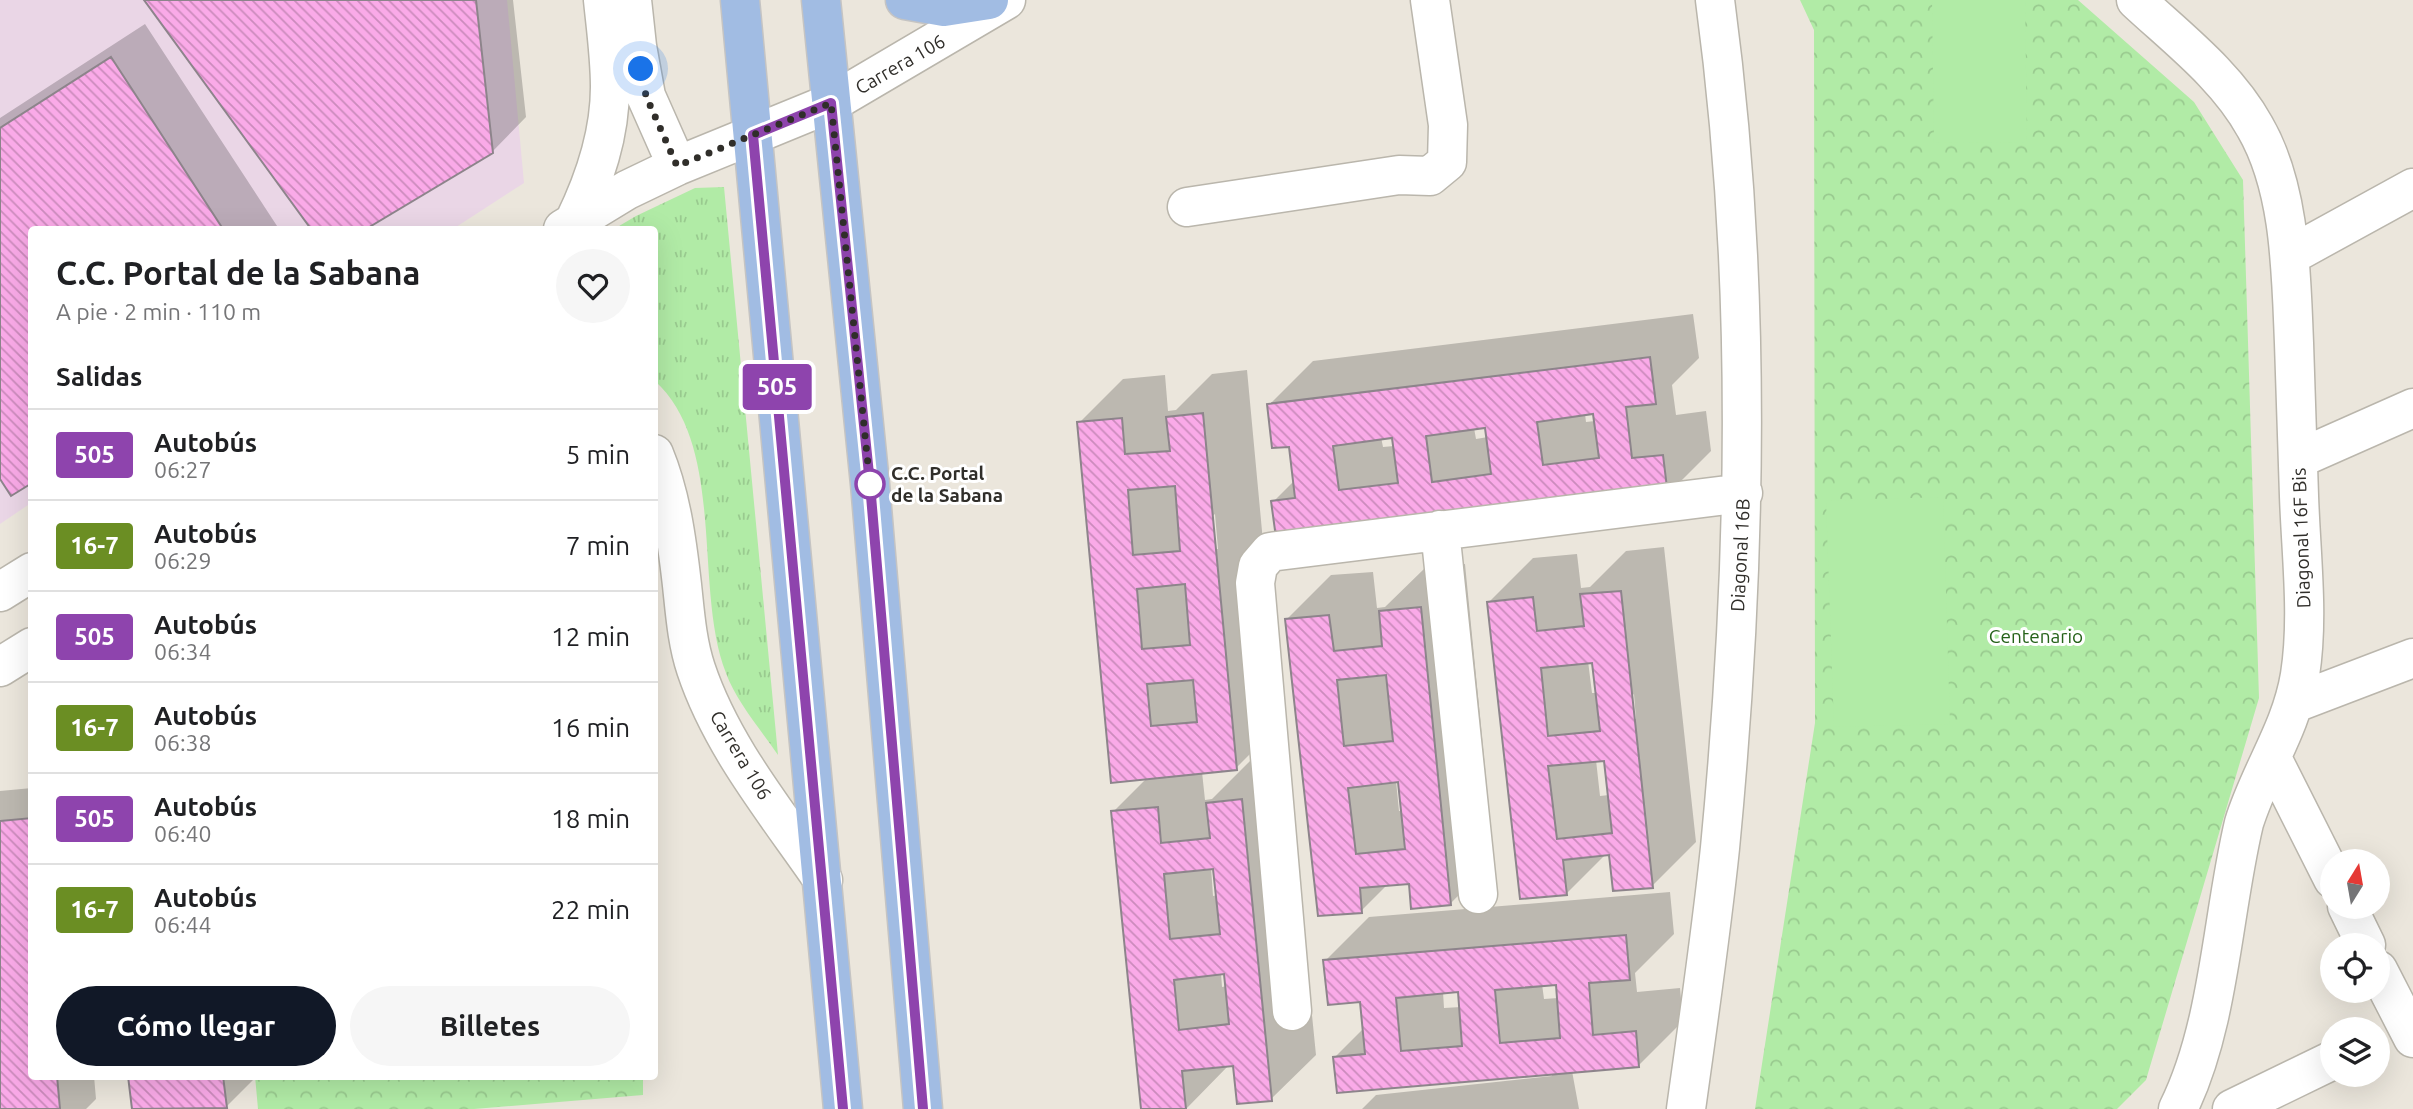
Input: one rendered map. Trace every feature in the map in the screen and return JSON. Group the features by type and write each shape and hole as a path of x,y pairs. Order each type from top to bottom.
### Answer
{"main road":[{"path":"740,0 844,1109"},
{"path":"821,0 874,526 923,1109"},
{"path":"905,0 944,7 989,0"}],"street":[{"path":"568,226 590,190 601,158 607,121 610,86 603,0"},
{"path":"632,0 646,96 677,166"},
{"name":"Carrera 106","path":"568,226 627,190 677,166 831,103 1006,0"},
{"path":"1187,207 1399,175 1430,176 1447,162 1448,125 1430,0"},
{"name":"Diagonal 16B","path":"1686,1109 1721,839 1732,712 1743,493 1736,216 1715,0"},
{"name":"Diagonal 16F Bis","path":"2136,0 2217,74 2255,126 2273,166 2291,255 2304,602 2300,673 2295,703 2251,800 2244,823 2204,1034 2188,1090 2178,1109"},
{"path":"2291,255 2413,188"},
{"path":"2298,459 2413,408"},
{"name":"Carrera 106","path":"658,463 666,482 687,635 696,670 738,757 823,880"},
{"path":"1292,1011 1255,583 1258,566 1270,552 1743,493"},
{"path":"1440,530 1478,894"},
{"path":"0,592 28,574"},
{"path":"0,667 28,650"},
{"path":"2295,703 2413,658"},
{"path":"2272,758 2320,853"},
{"path":"2390,999 2403,1031"},
{"path":"2232,1109 2320,1066"}],"shaded area":[{"path":"0,0 507,0 524,183 458,226 28,226 28,505 0,524"}],"green space":[{"name":"Centenario","path":"1800,0 2078,0 2194,102 2243,180 2259,698 2146,1080 2117,1109 1755,1109 1815,723 1814,30"},
{"path":"1932,0 2025,0 2027,142 1934,143"},
{"path":"724,187 778,755 742,705 726,673 716,639 705,520 692,443 677,409 658,385 658,226 619,226 695,188"},
{"path":"1943,497 1950,724 1834,727 1826,501"},
{"path":"255,1080 643,1080 643,1095 474,1109 258,1109"}],"building":[{"path":"144,0 476,0 493,153 371,226 309,226"},
{"path":"111,57 221,226 28,226 28,485 11,496 0,479 0,128"},
{"path":"1650,357 1656,404 1626,407 1632,458 1663,455 1668,496 1277,545 1271,501 1295,498 1289,447 1272,448 1267,404","holes":["1593,414 1599,458 1543,465 1537,422","1485,428 1491,474 1432,482 1426,436","1392,438 1398,483 1339,490 1333,446"]},
{"path":"1203,413 1237,770 1111,783 1077,422 1122,418 1125,454 1170,451 1166,417","holes":["1175,486 1180,551 1133,555 1128,490","1185,584 1190,645 1142,649 1137,589","1193,680 1197,722 1151,726 1147,684"]},
{"path":"1621,591 1653,888 1613,891 1609,855 1563,860 1567,895 1520,899 1487,602 1533,597 1537,631 1584,626 1580,594","holes":["1592,663 1600,731 1548,736 1541,668","1604,761 1612,833 1557,839 1548,766"]},
{"path":"1421,607 1451,905 1411,909 1409,884 1360,888 1362,913 1318,916 1285,619 1329,615 1334,651 1382,646 1379,611","holes":["1386,675 1393,741 1344,746 1337,680","1398,782 1405,849 1356,854 1348,788"]},
{"path":"1242,799 1272,1101 1237,1104 1233,1066 1182,1071 1186,1109 1141,1109 1111,811 1158,807 1161,843 1210,838 1206,803","holes":["1213,869 1220,934 1170,939 1164,874","1224,974 1229,1024 1179,1030 1174,980"]},
{"path":"28,818 28,1080 57,1080 60,1109 0,1109 0,821"},
{"path":"1626,935 1630,980 1589,983 1593,1035 1636,1031 1639,1067 1337,1093 1333,1057 1365,1054 1360,1002 1328,1005 1323,960","holes":["1556,985 1560,1038 1500,1043 1495,990","1458,992 1462,1046 1401,1051 1396,998"]},
{"path":"128,1080 224,1080 227,1108 132,1109"}],"bus line":[{"name":"505","path":"843,1109 753,135 831,103 893,734 923,1109"}],"place":[{"name":"C.C. Portal de la Sabana","path":"870,484"}],"route":[{"path":"641,69 646,96 677,166 831,103 870,484"}]}
